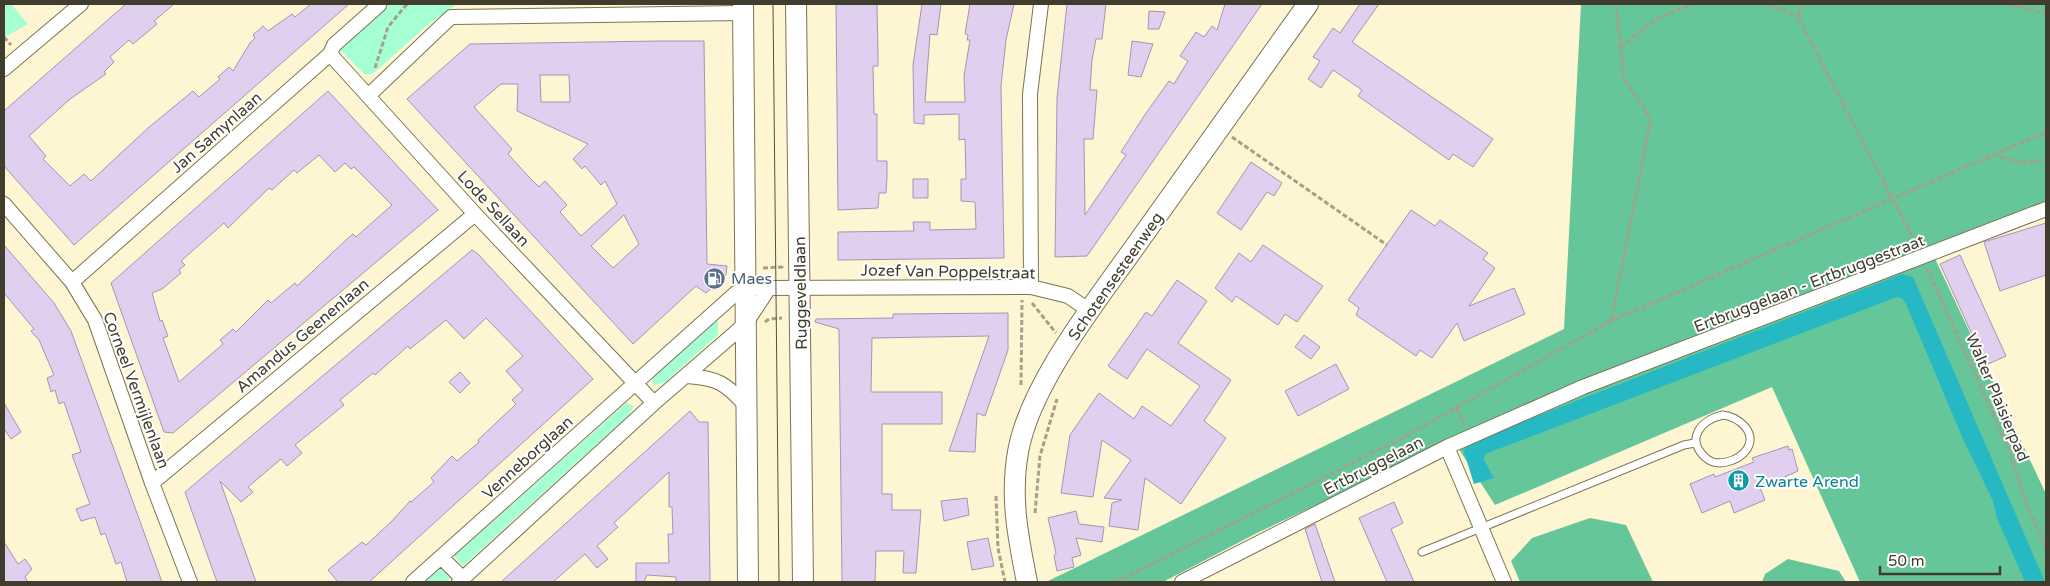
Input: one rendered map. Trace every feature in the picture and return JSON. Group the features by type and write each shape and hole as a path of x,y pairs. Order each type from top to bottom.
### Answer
{"street":[{"path":"4,69 81,4"},
{"name":"Ruggeveldlaan","path":"796,4 803,582"},
{"path":"1024,291 1030,94 1041,4"},
{"name":"Schotensesteenweg","path":"1027,582 1013,500 1018,450 1034,401 1090,311 1229,136 1308,4"},
{"name":"Jan Samynlaan","path":"72,282 330,54 334,45 379,6"},
{"path":"368,96 451,17 743,9 748,582"},
{"name":"Lode Sellaan","path":"330,54 475,214 636,383"},
{"name":"Corneel Vermijlenlaan","path":"4,204 72,282 95,320 152,483 190,582"},
{"name":"Ertbruggelaan - Ertbruggestraat","path":"1583,387 1923,258 2046,209"},
{"name":"Amandus Geenenlaan","path":"152,483 475,214"},
{"path":"746,282 769,288 800,288"},
{"name":"Venneborglaan","path":"413,582 746,282"},
{"path":"441,556 461,581 654,403 746,330 769,288"},
{"name":"Jozef Van Poppelstraat","path":"800,288 1024,291 1068,296 1090,311"},
{"path":"687,376 715,379 727,386 746,406"},
{"path":"636,383 654,403"},
{"name":"Ertbruggelaan","path":"1182,582 1447,447 1583,387"},
{"path":"1447,447 1504,582"}],"lane":[{"path":"1722,415 1736,418 1746,427 1748,435 1747,449 1731,460 1716,464 1706,459 1697,449 1695,443 1699,430 1704,424 1714,417 1722,415"},
{"path":"1422,552 1684,445 1695,443"}],"path":[{"path":"379,86 372,78 385,32 391,21 407,4"},
{"path":"1611,321 1651,119 1624,79 1616,4"},
{"path":"1621,47 1656,19 1693,4"},
{"path":"1768,4 1798,17 1801,4"},
{"path":"2006,4 2046,13"},
{"name":"Walter Plaisierpad","path":"1798,17 1923,258 2008,450 2029,510 2046,547"},
{"path":"1116,582 1402,438 1611,321 2046,132"},
{"path":"1229,136 1386,245"},
{"path":"1992,155 2023,162 2046,160"},
{"path":"746,282 760,275 761,268 782,267 782,260 799,261"},
{"path":"1024,291 1042,314 1052,331 1070,341"},
{"path":"1021,385 1024,291"},
{"path":"746,330 769,319 782,319 782,311 800,312"},
{"path":"1035,520 1040,456 1060,393"}],"green space":[{"path":"4,4 11,4 28,24 5,37"},
{"path":"385,4 457,4 430,23 376,71 371,74 364,74 339,49"},
{"path":"1581,4 2046,4 2046,203 1930,248 2046,494 2046,582 1860,582 1772,387 1495,505 1453,440 1257,533 1163,582 1046,582 1564,329"},
{"path":"718,320 718,335 664,383 655,385 652,382 655,373"},
{"path":"626,403 634,406 628,416 463,566 454,556"},
{"path":"1590,518 1626,525 1653,582 1520,582 1511,561 1532,538"},
{"path":"1788,559 1839,571 1846,582 1762,582 1765,574"},
{"path":"440,568 451,578 446,582 425,582"}],"water":[{"path":"1902,274 1913,277 2045,582 2025,582 1997,518 1993,501 1963,439 1906,304 1902,298 1897,297 1485,454 1484,460 1494,478 1474,484 1464,452 1465,447 1471,442"}],"building":[{"path":"126,4 174,4 154,21 157,24 133,44 129,40 110,57 114,62 104,72 106,74 70,99 29,136 46,156 43,159 70,186 84,174 91,181 148,128 193,91 199,97 220,79 218,77 229,67 233,71 255,38 253,35 263,26 268,31 292,14 295,17 311,4 349,4 74,245 4,166 4,111"},
{"path":"836,4 877,4 878,66 873,66 874,114 877,114 877,161 887,161 886,193 879,193 878,208 838,210"},
{"path":"922,4 941,4 937,35 930,34 925,102 965,102 964,76 970,40 967,40 968,35 965,34 970,4 1014,4 1006,40 1001,86 1004,258 838,260 838,232 914,231 913,222 930,222 930,230 976,229 975,202 961,201 961,179 966,179 965,139 959,140 959,114 924,115 924,124 914,123 913,65"},
{"path":"1067,4 1106,4 1102,39 1096,39 1092,60 1090,90 1097,90 1093,139 1084,139 1085,215 1126,155 1121,152 1144,116 1169,81 1174,84 1188,61 1180,56 1196,32 1204,37 1212,26 1217,30 1225,4 1262,4 1087,256 1055,257 1057,98"},
{"path":"1360,4 1379,4 1352,42 1493,139 1473,167 1453,154 1449,160 1358,96 1362,90 1333,70 1321,88 1308,79 1320,61 1313,57 1333,28 1340,33"},
{"path":"1149,11 1165,12 1159,29 1148,29"},
{"path":"704,41 707,264 727,266 726,275 706,293 696,286 633,344 407,99 470,44","holes":["540,75 569,75 570,102 541,102","501,84 518,84 517,111 588,144 573,159 582,169 585,166 601,185 605,181 617,204 581,236 560,212 567,205 545,181 539,187 529,177 508,154 512,149 474,107","624,215 639,244 613,268 591,246"]},
{"path":"1132,41 1153,44 1141,77 1128,75"},
{"path":"328,91 438,210 173,433 164,432 111,283","holes":["319,155 335,172 345,163 351,169 354,167 392,205 356,237 353,234 347,239 297,286 295,283 271,303 268,300 236,332 233,329 220,340 223,344 179,382 163,338 168,336 162,320 160,321 152,293 162,289 181,273 179,270 185,265 181,261 224,223 228,228 269,188 272,190 294,170 297,173"]},
{"path":"1251,162 1282,183 1274,196 1267,192 1241,230 1217,213"},
{"path":"913,179 928,179 928,198 913,198"},
{"path":"1411,210 1435,226 1440,220 1488,253 1483,259 1495,268 1469,306 1514,288 1525,314 1464,341 1457,323 1432,358 1420,350 1416,356 1356,315 1359,308 1348,300"},
{"path":"2046,223 2046,275 2000,291 1984,242"},
{"path":"4,245 54,303 71,331 162,582 127,582 121,562 116,564 105,533 101,535 95,517 81,521 76,509 90,504 72,455 81,452 64,402 59,404 55,390 51,392 47,378 54,375 39,340 31,331 34,329 4,293"},
{"path":"1263,245 1323,286 1297,322 1285,314 1278,325 1236,296 1232,302 1215,288 1239,253 1251,262"},
{"path":"472,250 478,254 593,379 369,582 338,582 328,570 362,542 366,545 410,501 434,482 431,478 452,456 457,461 479,442 478,440 516,404 512,400 523,390 506,371 523,356 486,318 464,339 446,320 410,349 408,346 375,375 373,373 340,400 344,405 295,445 302,453 287,466 281,459 248,487 253,492 241,502 220,481 256,582 217,582 185,492"},
{"path":"1960,255 2006,356 1986,365 1940,264"},
{"path":"1177,280 1207,301 1178,343 1231,380 1204,421 1226,438 1181,504 1145,478 1138,530 1109,526 1112,503 1122,500 1104,498 1131,460 1102,440 1093,497 1061,493 1070,435 1099,393 1134,419 1142,406 1171,426 1200,386 1147,349 1127,379 1108,366 1146,312 1152,316"},
{"path":"1008,313 1008,350 985,416 977,413 975,452 949,451 989,336 872,338 871,392 942,392 942,424 882,424 882,494 892,494 892,510 921,510 916,573 903,573 904,551 876,551 875,582 842,582 839,329 815,322 816,319 893,318 893,314"},
{"path":"1304,335 1320,347 1311,359 1295,347"},
{"path":"1336,364 1349,389 1298,416 1285,391"},
{"path":"460,372 470,383 460,393 449,382"},
{"path":"4,403 21,432 11,439 4,429"},
{"path":"690,411 699,422 708,422 710,582 676,582 676,577 647,575 644,582 636,582 636,563 669,563 668,534 673,534 672,507 669,507 669,472 614,523 618,527 597,546 608,559 597,568 585,554 553,582 501,582"},
{"name":"Zwarte Arend","path":"1788,446 1789,450 1792,449 1798,471 1760,488 1765,500 1734,513 1730,501 1702,513 1690,484 1714,474 1715,477 1754,462 1752,458"},
{"path":"967,498 969,515 944,521 941,501"},
{"path":"1394,502 1403,523 1391,529 1414,582 1387,582 1359,518"},
{"path":"1076,511 1079,524 1104,527 1102,542 1076,538 1081,555 1072,558 1074,567 1057,571 1054,556 1056,553 1048,518"},
{"path":"1315,524 1335,582 1322,582 1305,529"},
{"path":"988,538 994,566 972,570 967,542"},
{"path":"4,542 18,564 25,559 32,569 25,577 28,582 4,582"}],"tram line":[{"path":"773,4 779,582"}],"place":[{"name":"Maes","path":"715,278"},
{"name":"Zwarte Arend","path":"1739,481"}]}
